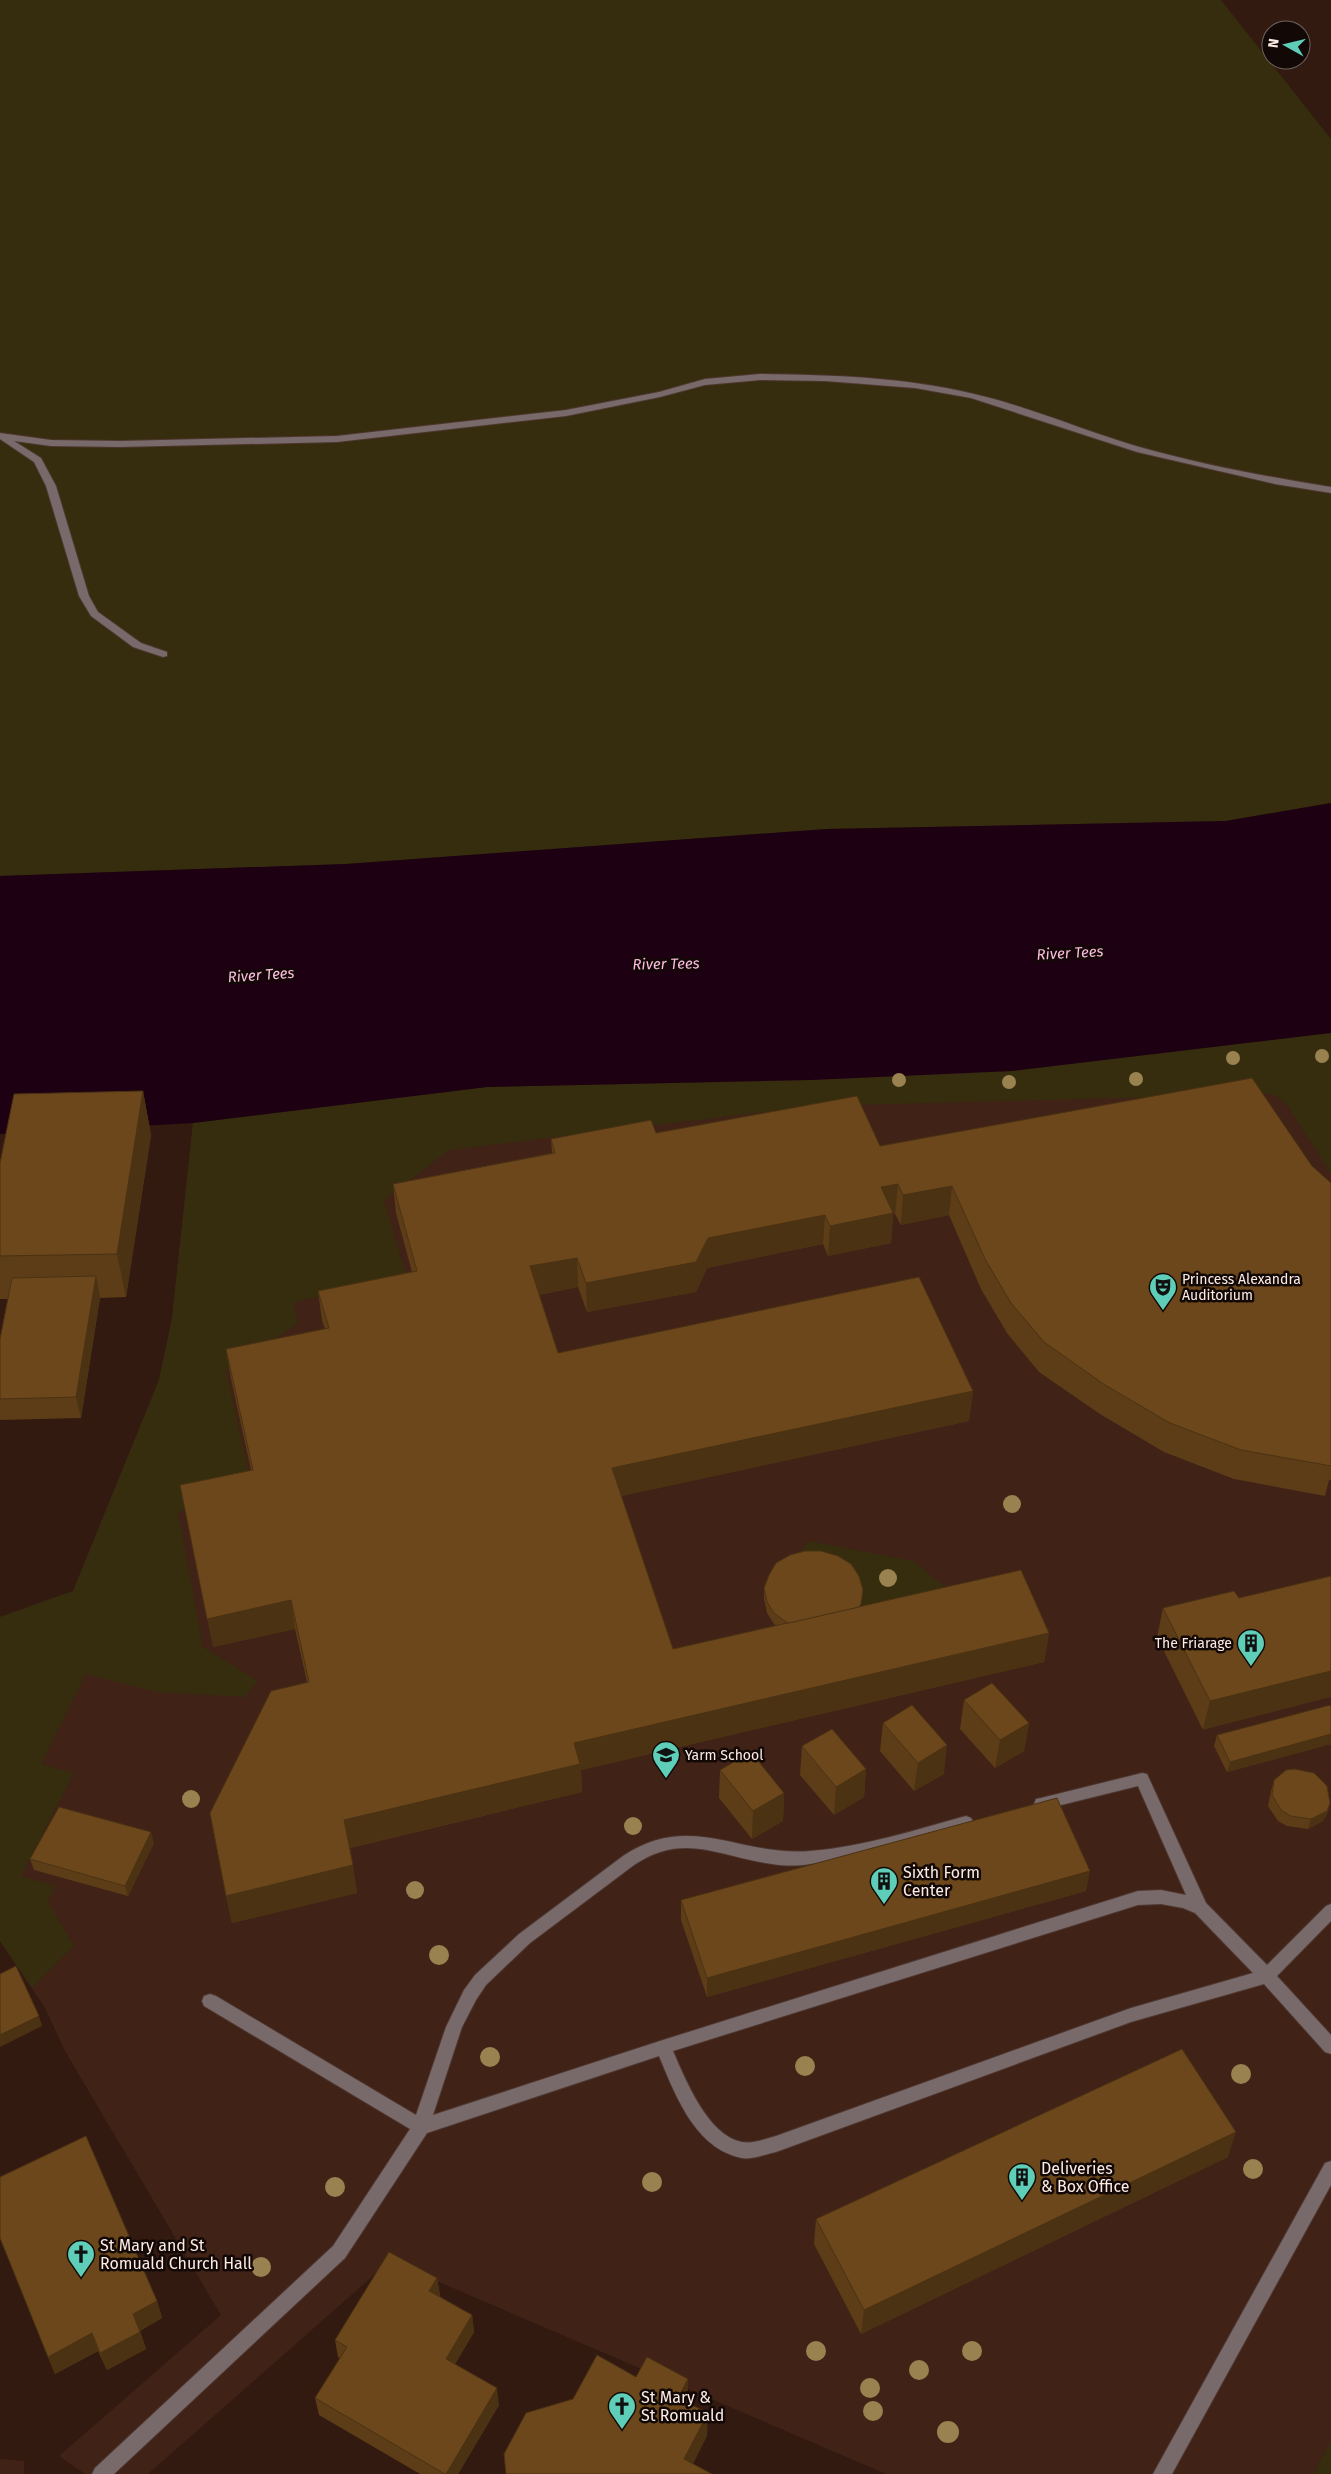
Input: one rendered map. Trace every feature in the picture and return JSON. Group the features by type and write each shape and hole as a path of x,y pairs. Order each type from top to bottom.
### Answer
{"lane":[{"path":"0,437 51,443 120,444 337,439 566,413 660,394 705,382 760,377 825,378 915,385 973,396 1140,450 1275,481 1331,490"},
{"path":"0,437 10,441 38,460 51,486 84,596 94,614 137,645 163,654"},
{"path":"1024,1808 1142,1779 1200,1908 1267,1976 1331,2047"},
{"path":"101,2474 339,2252 422,2126 441,2061 459,2015 471,1994 508,1953 631,1860 655,1846 675,1842 697,1841 787,1859 844,1854 976,1820"},
{"path":"210,2001 422,2126 663,2047 1117,1903 1138,1898 1161,1897 1200,1908"},
{"path":"663,2047 695,2112 717,2140 742,2150 776,2144 1131,2015 1267,1976 1331,1911"},
{"path":"1162,2474 1331,2169"}],"shaded area":[{"path":"0,0 1221,0 1261,51 1261,70 1276,70 1331,139 1331,803 1226,821 827,829 346,864 0,876"},
{"path":"1331,1032 1331,1174 1286,1103 1272,1094 813,1106 449,1150 384,1200 407,1279 294,1302 297,1324 226,1371 254,1496 178,1512 203,1647 258,1681 245,1697 156,1692 86,1674 41,1764 74,1773 21,1876 55,1886 48,1902 74,1946 32,1988 0,1941 0,1617 73,1591 159,1380 172,1318 193,1123 487,1087 811,1080 1012,1071"},
{"name":"Yarm School","path":"1331,1033 1331,2474 886,2474 390,2261 148,2474 85,2474 59,2456 221,2315 65,2051 45,2008 0,1941 0,1617 73,1591 159,1380 172,1318 193,1123"},
{"path":"809,1541 913,1561 965,1603 860,1614 862,1601 858,1587 789,1566"},
{"path":"1331,2440 1331,2474 1314,2474"},
{"path":"0,2459 24,2461 24,2474 0,2474"}],"water":[{"name":"River Tees","path":"1331,803 1331,1033 1012,1071 811,1080 487,1087 193,1123 0,1134 0,876 346,864 827,829 1226,821"}],"building":[{"path":"1252,1078 1312,1166 1331,1183 1331,1466 1241,1450 1170,1423 1105,1385 1044,1342 1011,1303 985,1259 952,1186 903,1195 898,1184 881,1187 893,1213 830,1226 825,1215 708,1238 696,1262 586,1283 577,1258 530,1266 558,1353 919,1277 973,1391 612,1468 673,1649 1021,1570 1049,1633 574,1743 580,1764 344,1820 353,1865 226,1896 210,1813 271,1691 309,1682 291,1600 207,1619 180,1485 253,1470 226,1349 329,1328 318,1291 417,1271 393,1184 555,1153 551,1139 651,1120 656,1133 857,1096 880,1146"},
{"path":"143,1091 117,1254 0,1256 0,1163 14,1094"},
{"path":"96,1276 76,1397 0,1399 0,1339 12,1278"},
{"path":"805,1551 821,1551 838,1556 851,1564 859,1576 863,1590 859,1607 789,1623 774,1613 767,1602 764,1588 769,1575 776,1563 790,1555"},
{"name":"The Friarage","path":"1331,1576 1331,1671 1210,1701 1163,1608 1234,1591 1239,1598"},
{"path":"992,1683 1029,1723 1000,1740 964,1700"},
{"path":"912,1705 947,1745 918,1763 883,1723"},
{"path":"1330,1705 1331,1734 1230,1762 1217,1735"},
{"path":"832,1729 866,1769 836,1787 802,1746"},
{"path":"751,1752 784,1793 753,1811 720,1770"},
{"path":"1295,1769 1314,1773 1327,1786 1330,1803 1327,1811 1311,1819 1291,1816 1281,1810 1272,1795 1274,1780 1286,1770"},
{"name":"Sixth Form Center","path":"1057,1798 1090,1871 707,1978 681,1900"},
{"path":"59,1807 151,1832 125,1886 30,1859"},
{"path":"16,1966 39,2016 0,2035 0,1974"},
{"name":"Deliveries & Box Office","path":"1182,2049 1236,2132 864,2310 816,2219"},
{"name":"St Mary and St Romuald Church Hall","path":"86,2136 157,2301 133,2314 140,2332 100,2353 92,2333 48,2357 0,2238 0,2177"},
{"path":"389,2252 437,2278 429,2291 472,2315 446,2359 497,2388 446,2474 315,2398 347,2347 335,2340"},
{"name":"St Mary & St Romuald","path":"597,2355 636,2377 647,2357 688,2379 678,2398 708,2413 684,2459 712,2474 506,2474 504,2454 526,2413 573,2399"}],"place":[{"name":"Princess Alexandra Auditorium","path":"1163,1311"},
{"name":"The Friarage","path":"1251,1667"},
{"name":"Yarm School","path":"666,1779"},
{"name":"Sixth Form Center","path":"884,1905"},
{"name":"Deliveries & Box Office","path":"1022,2201"},
{"name":"St Mary and St Romuald Church Hall","path":"81,2278"},
{"name":"St Mary & St Romuald","path":"622,2430"}]}
